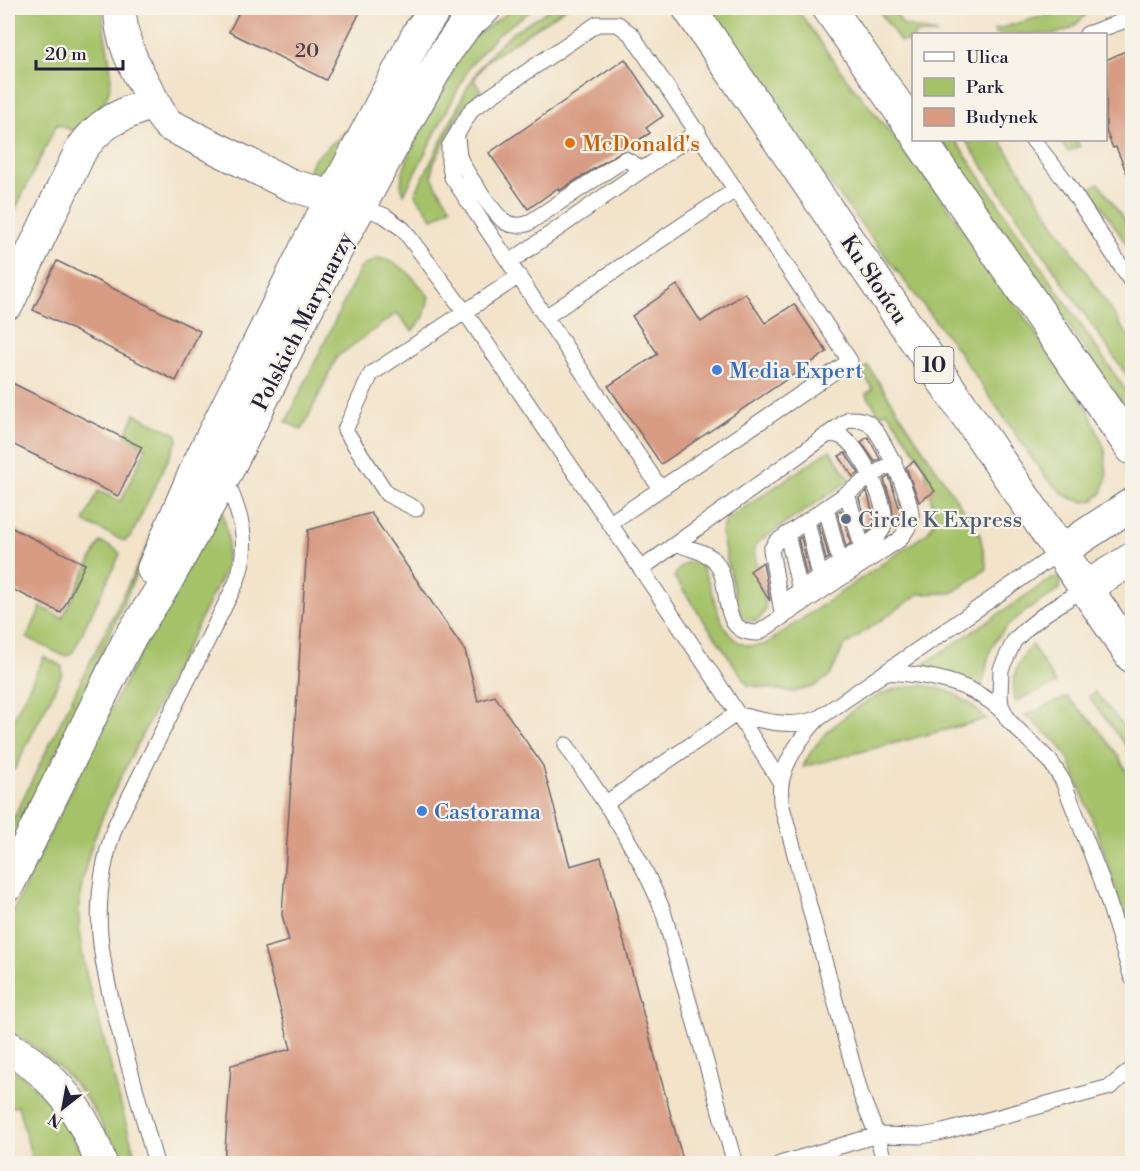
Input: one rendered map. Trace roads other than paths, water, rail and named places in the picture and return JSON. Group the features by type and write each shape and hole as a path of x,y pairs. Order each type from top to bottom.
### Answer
{"main road":[{"name":"Ku Słońcu","path":"689,8 1132,656"},
{"path":"829,8 912,127"},
{"path":"921,141 1132,448"}],"street":[{"path":"120,8 123,36 134,67 161,117 169,125 291,185 347,201"},
{"name":"Polskich Marynarzy","path":"8,885 128,641 166,582 225,475 332,258 347,201 419,32 436,8"},
{"name":"Polskich Marynarzy","path":"128,641 151,573 198,465 231,399 347,201 445,53 464,27 485,8"},
{"path":"8,303 76,159 92,134 106,123 154,102"},
{"path":"1061,551 1132,504"},
{"path":"1086,587 1132,559"},
{"path":"8,1047 34,1064 69,1100 88,1129 101,1164"}],"lane":[{"path":"1090,33 1132,18"},
{"path":"610,523 850,361 735,190 698,130 632,35 618,24 597,24 472,109 449,147 449,162 452,177 660,488"},
{"path":"510,262 698,130"},
{"path":"457,132 459,156 466,169 494,211 506,222 517,226 527,224 625,159 643,169"},
{"path":"1034,141 1067,183 1132,282"},
{"path":"547,316 735,190"},
{"path":"347,201 385,216 403,229 465,312 723,691 781,783"},
{"path":"416,509 387,494 345,430 371,374 519,276"},
{"path":"156,1164 110,997 101,955 98,917 100,884 106,851 116,824 243,564 244,538 222,462 222,444 231,399"},
{"path":"641,569 849,419 861,419 871,425 894,461 911,511 907,531 899,540 782,610"},
{"path":"677,543 708,555 715,562 723,576 731,619 739,630 758,633 800,590 877,537 884,528 885,518 872,476 849,442 833,434 826,435"},
{"path":"782,610 771,550 776,542 894,461"},
{"path":"847,493 862,547"},
{"path":"826,508 840,562"},
{"path":"807,520 820,576"},
{"path":"787,534 800,590"},
{"path":"885,1164 843,1033 781,803 781,783 798,742 819,718 1061,551"},
{"path":"1006,715 1000,696 1000,673 1014,641 1047,613 1086,587"},
{"path":"885,672 924,675 963,687 988,700 1006,715 1013,725 1050,761 1063,781 1102,881 1132,978"},
{"path":"606,803 736,714 784,723 804,723 819,718"},
{"path":"566,745 606,803 650,877 663,911 735,1164"},
{"path":"1110,1087 1132,1069"},
{"path":"780,1164 877,1135 921,1136 943,1132 1110,1087 1132,1086"}],"place":[{"name":"McDonald's","path":"570,143"},
{"name":"Media Expert","path":"717,370"},
{"name":"Circle K Express","path":"846,519"},
{"name":"Castorama","path":"422,811"}]}
